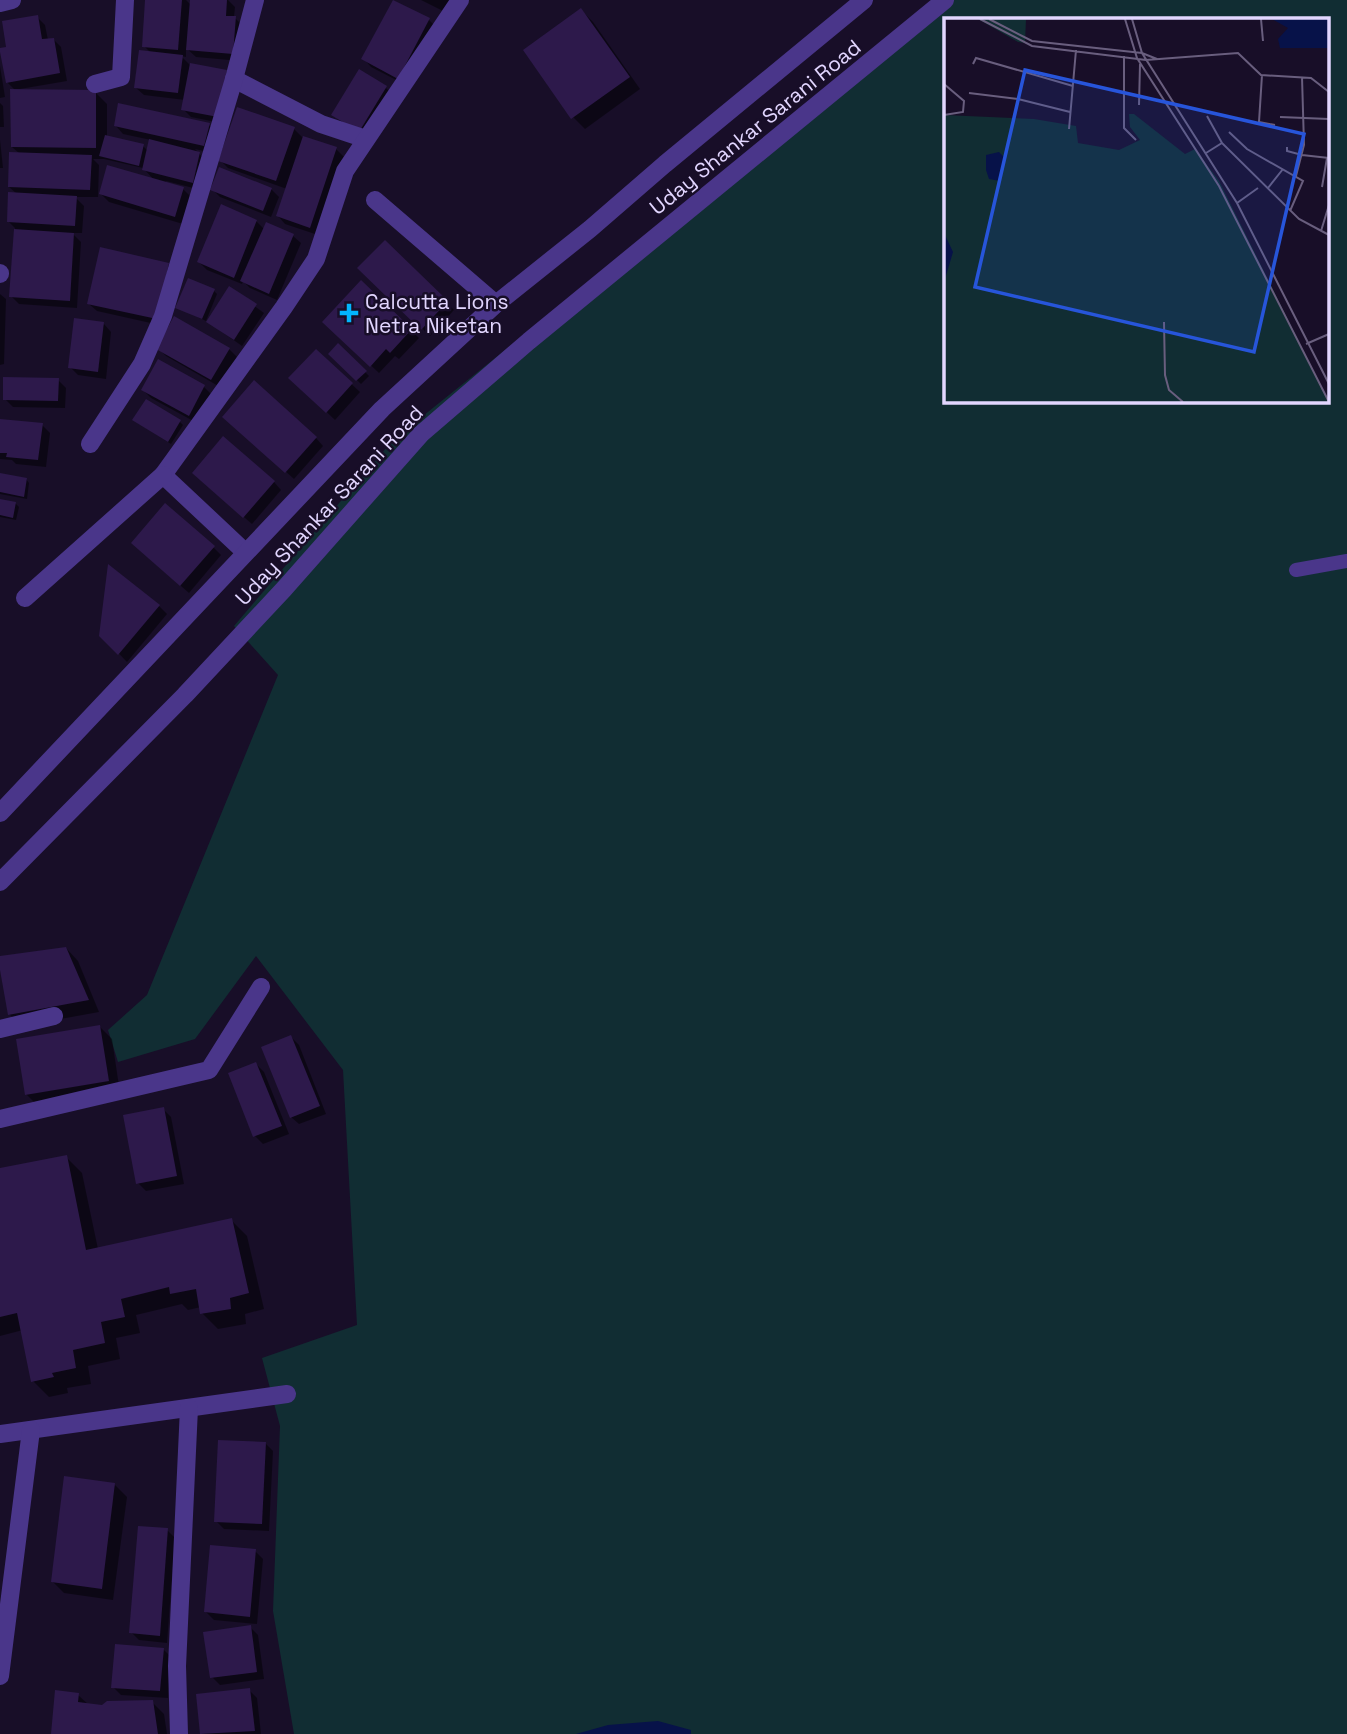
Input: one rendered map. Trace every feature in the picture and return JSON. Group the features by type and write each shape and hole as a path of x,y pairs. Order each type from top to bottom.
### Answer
{"street":[{"path":"0,3 12,0"},
{"path":"95,84 121,76 125,0"},
{"path":"90,444 142,364 163,316 255,0"},
{"path":"25,598 163,475 316,259 345,171 460,0"},
{"name":"Uday Shankar Sarani Road","path":"0,813 382,409 496,304 864,0"},
{"name":"Uday Shankar Sarani Road","path":"0,882 185,695 284,589 421,434 528,341 945,0"},
{"path":"234,79 321,124 366,139"},
{"path":"375,200 496,304"},
{"path":"163,475 245,551"},
{"path":"0,1119 209,1070 261,986"},
{"path":"0,1029 54,1016"},
{"path":"0,1434 287,1394"},
{"path":"180,1734 177,1666 189,1408"},
{"path":"0,1676 31,1430"}],"lane":[{"path":"1296,570 1347,561"}],"green space":[{"path":"941,0 1347,0 1347,1734 294,1734 273,1611 280,1426 262,1358 357,1325 343,1070 256,956 195,1039 118,1062 108,1030 147,995 278,675 234,626 393,440"}],"shaded area":[{"path":"658,1721 691,1730 691,1734 576,1734 608,1725"}],"building":[{"path":"145,0 182,0 178,50 142,47"},
{"path":"190,0 227,0 226,16 236,16 233,54 186,50"},
{"path":"393,0 430,18 398,79 361,59"},
{"path":"581,8 630,77 571,119 523,50"},
{"path":"38,15 42,39 54,38 60,73 6,83 0,52 0,48 6,47 2,21"},
{"path":"139,50 183,55 178,93 134,88"},
{"path":"190,63 227,70 218,117 181,110"},
{"path":"359,69 387,86 359,132 331,115"},
{"path":"10,89 96,90 96,148 11,147"},
{"path":"118,103 210,123 204,146 114,126"},
{"path":"237,107 295,127 276,181 218,161"},
{"path":"105,135 144,144 139,166 99,156"},
{"path":"303,136 337,147 310,228 276,216"},
{"path":"149,139 200,152 193,183 142,170"},
{"path":"9,152 92,155 90,190 8,187"},
{"path":"107,165 184,187 175,217 99,194"},
{"path":"219,167 272,188 263,211 210,190"},
{"path":"8,192 77,196 75,226 7,222"},
{"path":"221,204 257,220 234,278 197,262"},
{"path":"266,222 294,234 269,294 240,281"},
{"path":"14,229 74,233 70,301 9,297"},
{"path":"385,240 448,301 421,330 357,268"},
{"path":"100,247 169,263 157,319 87,304"},
{"path":"188,278 215,289 202,319 175,308"},
{"path":"361,280 412,329 390,353 386,349 370,367 322,322"},
{"path":"229,286 257,304 234,340 206,322"},
{"path":"174,316 230,348 211,380 156,349"},
{"path":"74,318 104,322 98,372 68,368"},
{"path":"338,343 367,371 356,381 328,354"},
{"path":"316,349 353,383 326,413 288,378"},
{"path":"158,359 205,385 189,416 141,390"},
{"path":"3,377 59,378 58,401 3,400"},
{"path":"254,380 317,437 285,473 222,417"},
{"path":"146,399 181,420 168,442 132,420"},
{"path":"0,419 43,423 38,460 6,457 7,453 0,453"},
{"path":"223,436 275,481 243,518 192,473"},
{"path":"0,473 27,478 24,497 0,492"},
{"path":"0,499 16,502 13,518 0,515"},
{"path":"165,503 215,546 180,586 131,543"},
{"path":"108,564 160,605 118,655 99,636"},
{"path":"66,947 89,1000 8,1015 0,956"},
{"path":"100,1025 109,1081 25,1095 16,1039"},
{"path":"291,1035 320,1106 290,1118 261,1047"},
{"path":"256,1062 282,1126 253,1137 228,1073"},
{"path":"164,1107 177,1176 136,1184 123,1115"},
{"path":"67,1155 86,1250 232,1218 249,1293 230,1298 231,1309 200,1314 196,1289 170,1294 169,1287 121,1299 125,1317 101,1322 105,1343 73,1350 76,1368 52,1373 54,1377 31,1382 17,1313 0,1317 0,1168"},
{"path":"218,1440 266,1442 262,1524 214,1522"},
{"path":"64,1476 115,1483 102,1589 51,1582"},
{"path":"138,1526 168,1528 160,1636 129,1633"},
{"path":"210,1545 256,1549 250,1617 204,1612"},
{"path":"251,1625 257,1672 210,1678 203,1632"},
{"path":"115,1644 164,1648 160,1691 111,1688"},
{"path":"250,1688 255,1731 200,1734 196,1694"},
{"path":"55,1690 79,1693 78,1702 102,1705 107,1701 153,1700 158,1734 51,1734"}],"place":[{"name":"Calcutta Lions Netra Niketan","path":"349,313"}]}
